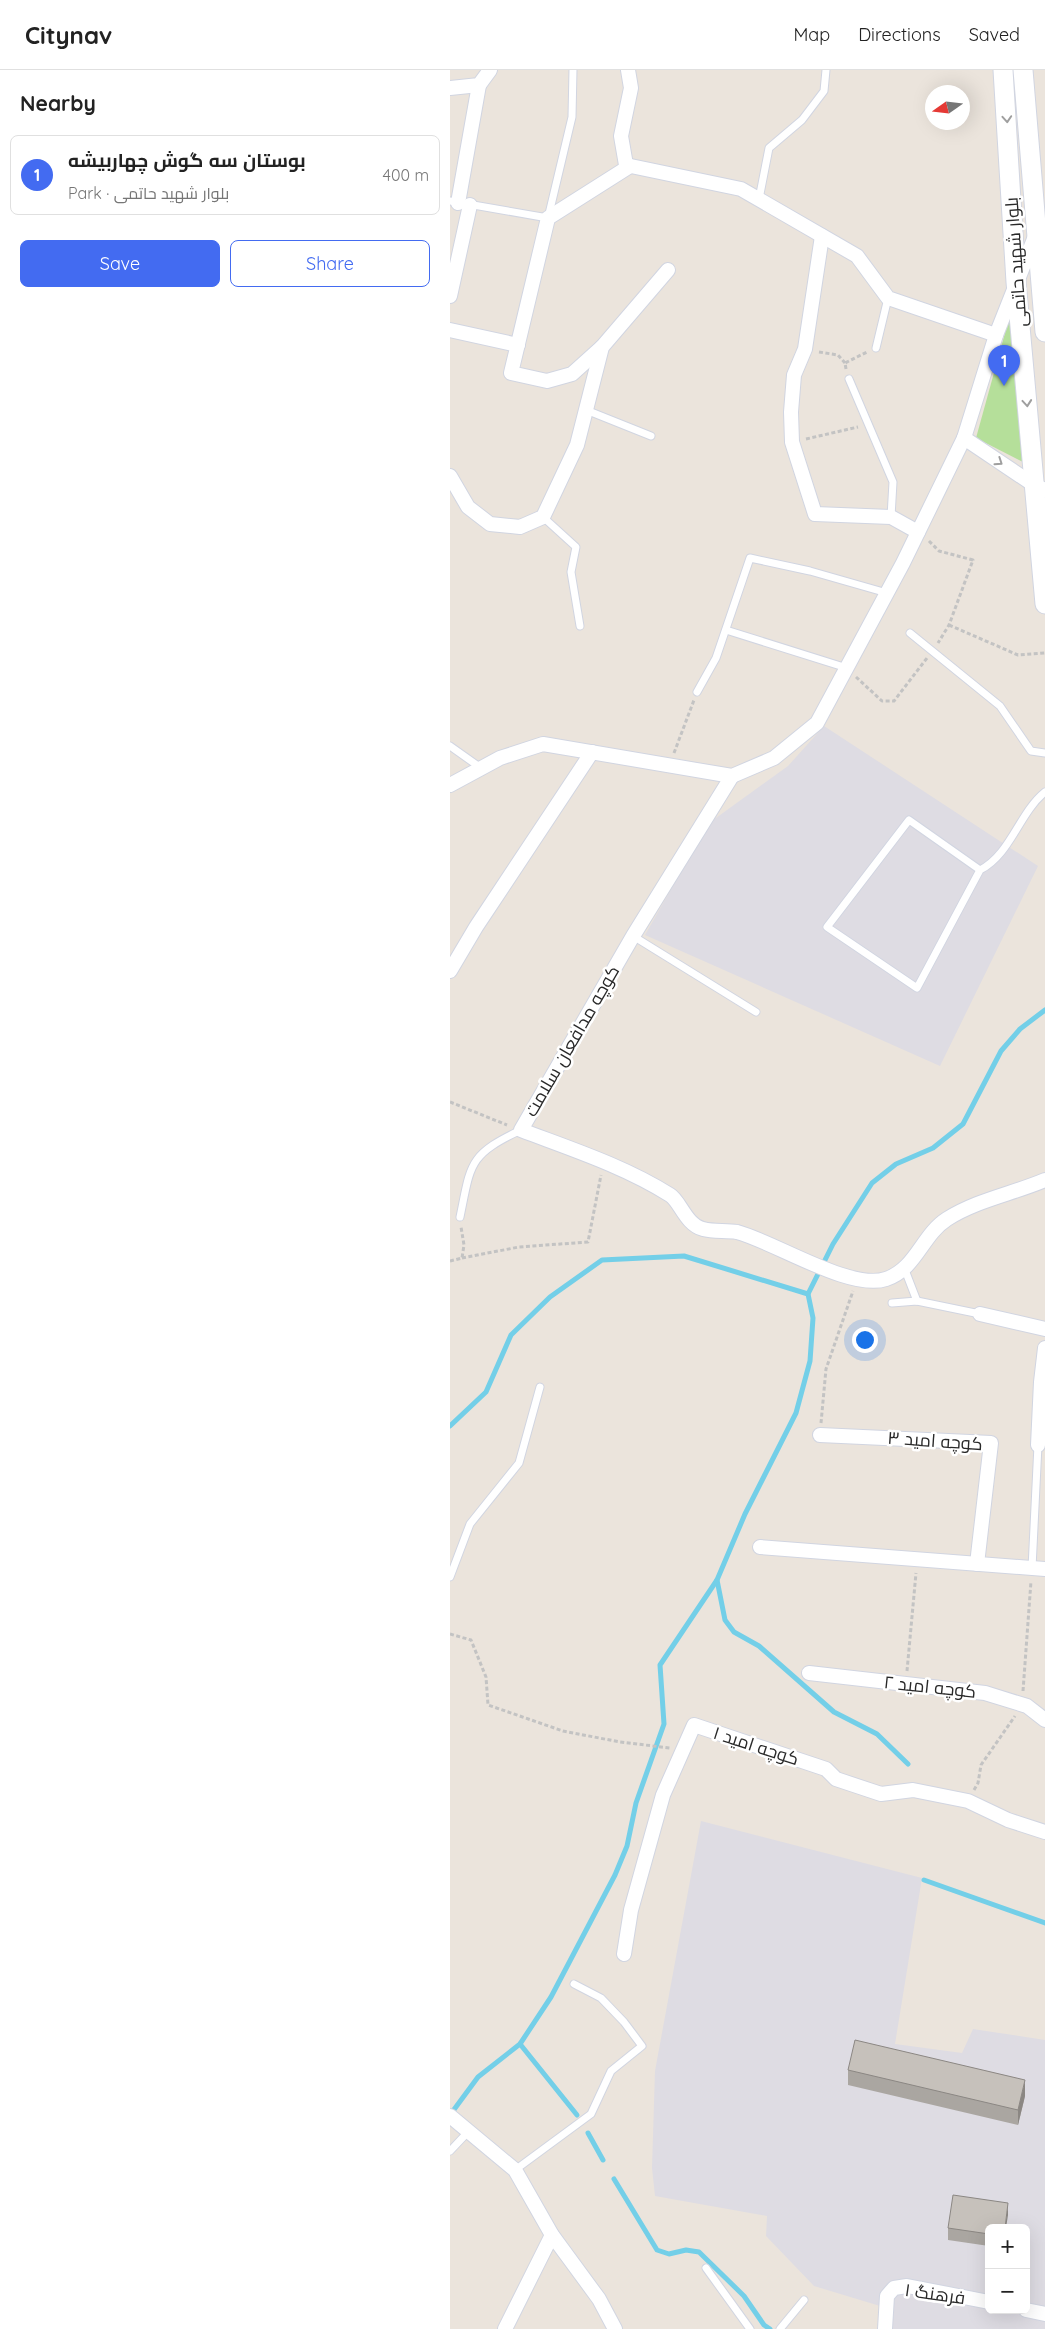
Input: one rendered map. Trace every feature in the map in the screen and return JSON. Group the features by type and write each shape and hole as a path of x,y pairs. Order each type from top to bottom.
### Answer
{"main road":[{"name":"بلوار شهید حاتمی","path":"1003,70 1016,282 1039,487 1045,604"},
{"name":"بلوار شهید حاتمی","path":"1023,70 1045,332"}],"street":[{"path":"450,296 459,203 479,85 490,70"},
{"path":"628,70 631,88 621,136 626,165 740,189 857,256 888,298 996,335"},
{"path":"450,88 479,85"},
{"path":"630,166 548,218 511,373 547,381 572,374 602,347 668,270"},
{"path":"1012,201 1033,200"},
{"path":"450,785 500,758 542,744 732,776 774,758 817,723 887,593 964,438 996,335 1036,233"},
{"path":"822,236 805,349 794,375 792,442 815,514 891,517 918,532"},
{"path":"450,330 518,345"},
{"path":"450,476 468,507 490,524 520,527 543,517 577,445 602,347"},
{"path":"964,438 1039,487"},
{"path":"450,971 476,927 592,752"},
{"name":"کوچه مدافعان سلامت","path":"732,776 633,936 521,1130 603,1162 672,1196 682,1212 701,1229 736,1232 760,1240 843,1275 866,1281 885,1280 905,1270 945,1220 980,1202 1016,1192 1045,1180"},
{"path":"980,1314 1045,1329"},
{"path":"1038,1445 1041,1382 1045,1348"},
{"name":"کوچه امید ۳","path":"820,1435 991,1443 977,1564"},
{"path":"760,1547 1039,1569"},
{"name":"کوچه امید ۲","path":"809,1673 985,1693 1027,1706 1045,1720"},
{"name":"کوچه امید ۱","path":"624,1954 631,1910 663,1795 694,1726 826,1769 836,1779 881,1794 913,1790 968,1801 1008,1820 1045,1832"},
{"path":"459,2124 515,2170 552,2235 599,2299 615,2329"},
{"path":"505,2329 552,2235"},
{"name":"فرهنگ ۱","path":"885,2329 887,2296 894,2288 907,2286 985,2301"},
{"path":"1030,2311 1045,2314"}],"lane":[{"path":"459,203 548,218 572,117 573,70"},
{"path":"759,199 769,148 802,120 824,91 826,70"},
{"path":"876,348 888,298"},
{"path":"849,379 893,482 891,517"},
{"path":"586,410 651,436"},
{"path":"543,517 576,547 571,572 580,626"},
{"path":"697,692 716,658 750,558 810,571 887,593"},
{"path":"726,630 847,668"},
{"path":"910,633 1000,706 1031,751 1045,753"},
{"path":"450,746 481,768"},
{"path":"980,870 909,820 828,927 916,988 980,870 989,865 1002,850 1033,801 1045,792"},
{"path":"633,936 756,1012"},
{"path":"460,1218 470,1168 478,1156 497,1141 521,1130"},
{"path":"905,1270 917,1301"},
{"path":"892,1303 917,1301 980,1314"},
{"path":"450,1577 470,1524 519,1462 540,1387"},
{"path":"1038,1445 1039,1569"},
{"path":"515,2170 591,2114 611,2071 642,2046 624,2022 601,1998 574,1984"},
{"path":"450,2151 459,2124"},
{"path":"706,2268 750,2329"},
{"path":"780,2329 804,2300"}],"path":[{"path":"845,363 876,348"},
{"path":"805,349 838,355 845,363 849,379"},
{"path":"792,442 868,425"},
{"path":"847,668 882,701 894,701 949,625 973,560 939,551 918,532"},
{"path":"949,625 1018,655 1045,653"},
{"path":"670,765 697,692"},
{"path":"450,1102 521,1130"},
{"path":"450,1261 520,1247 588,1242 603,1162"},
{"path":"460,1218 464,1245 462,1258"},
{"path":"820,1435 826,1369 858,1279"},
{"path":"906,1684 917,1559"},
{"path":"450,1634 471,1640 486,1677 488,1705 563,1731 620,1742 668,1748"}],"shaded area":[{"path":"824,726 1038,866 940,1066 645,935 709,823 788,766"},
{"path":"701,1821 922,1878 895,2044 962,2053 973,2029 1045,2040 1045,2329 881,2329 880,2306 814,2286 766,2236 767,2216 655,2196 652,2168 655,2071"}],"green space":[{"path":"1008,322 1013,324 1025,463 976,438"}],"building":[{"path":"855,2040 1025,2080 1018,2110 848,2070"},
{"path":"953,2195 1008,2203 1005,2224 985,2224 985,2233 948,2228"}],"waterway":[{"path":"450,2115 478,2077 520,2044 551,1997 615,1875 627,1846 636,1803 664,1724 660,1665 717,1580 745,1514 796,1413 810,1361 813,1318 808,1294 833,1244 872,1183 896,1164 933,1148 963,1124 1001,1051 1020,1029 1045,1010"},
{"path":"450,1426 486,1392 511,1335 550,1297 602,1260 684,1256 808,1294"},
{"path":"717,1580 725,1620 734,1632 759,1646 834,1712 877,1734 908,1764"},
{"path":"924,1880 1045,1923"},
{"path":"520,2044 577,2115"},
{"path":"588,2133 603,2160"},
{"path":"614,2179 657,2250 669,2254 686,2250 699,2252 744,2296 764,2325 770,2329"}],"place":[{"name":"بوستان سه گوش چهاربیشه","path":"1004,386"}]}
